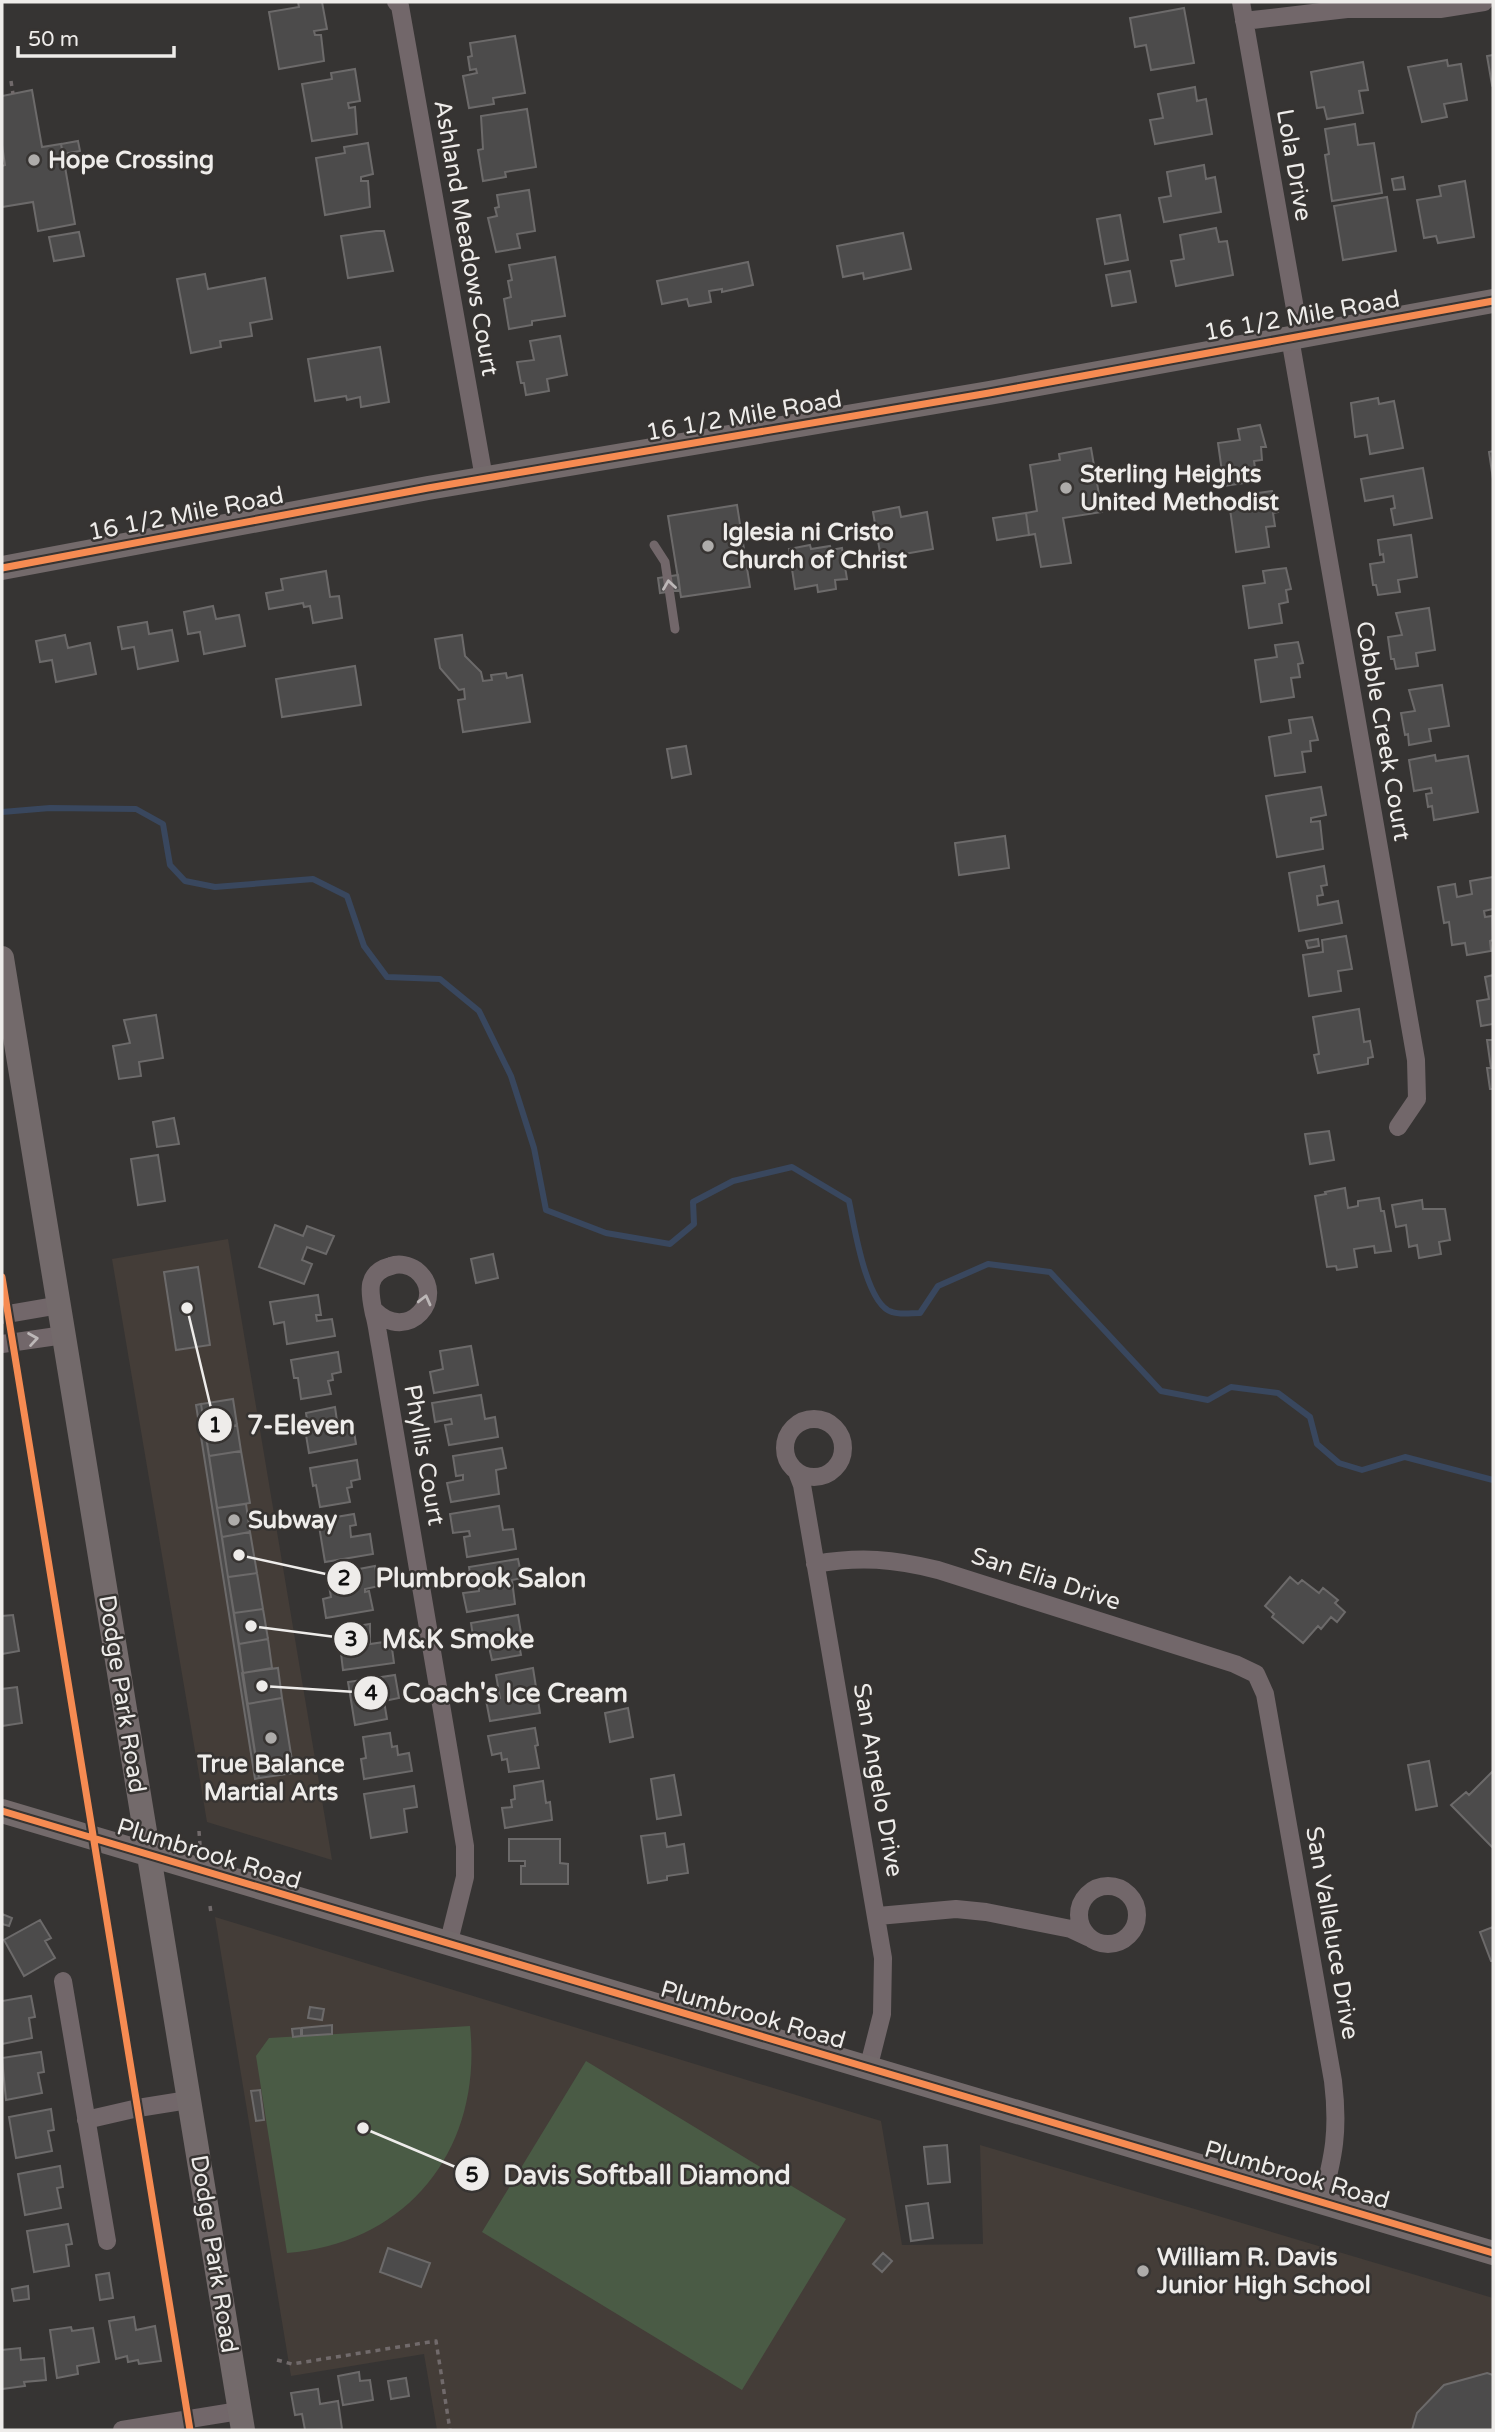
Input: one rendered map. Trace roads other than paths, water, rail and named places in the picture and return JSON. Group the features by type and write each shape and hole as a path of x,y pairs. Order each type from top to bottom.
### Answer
{"street":[{"name":"Lola Drive","path":"1241,2 1295,338"},
{"path":"1244,21 1347,9 1440,9 1484,2"},
{"name":"Ashland Meadows Court","path":"399,3 484,478"},
{"name":"16 1/2 Mile Road","path":"2,568 484,478 640,454 1493,301"},
{"name":"Cobble Creek Court","path":"1295,338 1416,1060 1417,1099 1398,1127"},
{"name":"Dodge Park Road","path":"2,958 241,2421"},
{"name":"Phyllis Court","path":"380,1345 388,1332 399,1323 418,1316 428,1300 425,1281 412,1268 394,1265 377,1273 369,1292 465,1846 465,1877 447,1945"},
{"path":"2,1315 60,1306"},
{"path":"374,1310 389,1322 399,1323"},
{"path":"2,1344 64,1335"},
{"name":"San Angelo Drive","path":"805,1499 840,1462 844,1453 844,1444 835,1427 818,1419 800,1423 787,1437 786,1456 797,1472 805,1499 878,1916 884,1987 882,2014 868,2069"},
{"path":"797,1472 806,1476 826,1475"},
{"name":"San Elia Drive","path":"815,1564 843,1559 901,1561 938,1570 1209,1656 1256,1674"},
{"name":"San Valleluce Drive","path":"1256,1674 1265,1693 1335,2101 1335,2152 1321,2203"},
{"name":"Plumbrook Road","path":"2,1811 1493,2253"},
{"path":"878,1916 956,1909 986,1912 1053,1926 1071,1929 1096,1942 1116,1944 1131,1933 1138,1916 1132,1898 1116,1887 1097,1888 1068,1916 1053,1926"},
{"path":"1082,1901 1079,1920 1088,1937"},
{"path":"63,1981 107,2241"},
{"path":"86,2120 188,2100"},
{"path":"122,2430 241,2421"}],"lane":[{"path":"654,545 665,562 675,629"}],"waterway":[{"path":"2,812 50,808 136,809 163,824 170,865 185,881 215,887 313,879 347,896 364,946 387,977 440,979 479,1011 511,1076 534,1148 546,1210 606,1233 670,1244 694,1224 693,1202 733,1181 792,1167 849,1201 868,1280 883,1306 892,1312 920,1313 938,1286 988,1264 1050,1272 1161,1391 1208,1400 1231,1387 1278,1393 1310,1417 1317,1444 1339,1463 1362,1470 1405,1457 1493,1480"}],"place":[{"name":"Hope Crossing","path":"34,160"},
{"name":"Sterling Heights United Methodist","path":"1066,488"},
{"name":"Iglesia ni Cristo Church of Christ","path":"708,546"},
{"name":"7-Eleven","path":"187,1308"},
{"name":"Subway","path":"234,1520"},
{"name":"Plumbrook Salon","path":"239,1555"},
{"name":"M&K Smoke","path":"251,1626"},
{"name":"Coach's Ice Cream","path":"262,1686"},
{"name":"True Balance Martial Arts","path":"271,1738"},
{"name":"Davis Softball Diamond","path":"363,2128"},
{"name":"William R. Davis Junior High School","path":"1143,2271"}]}
